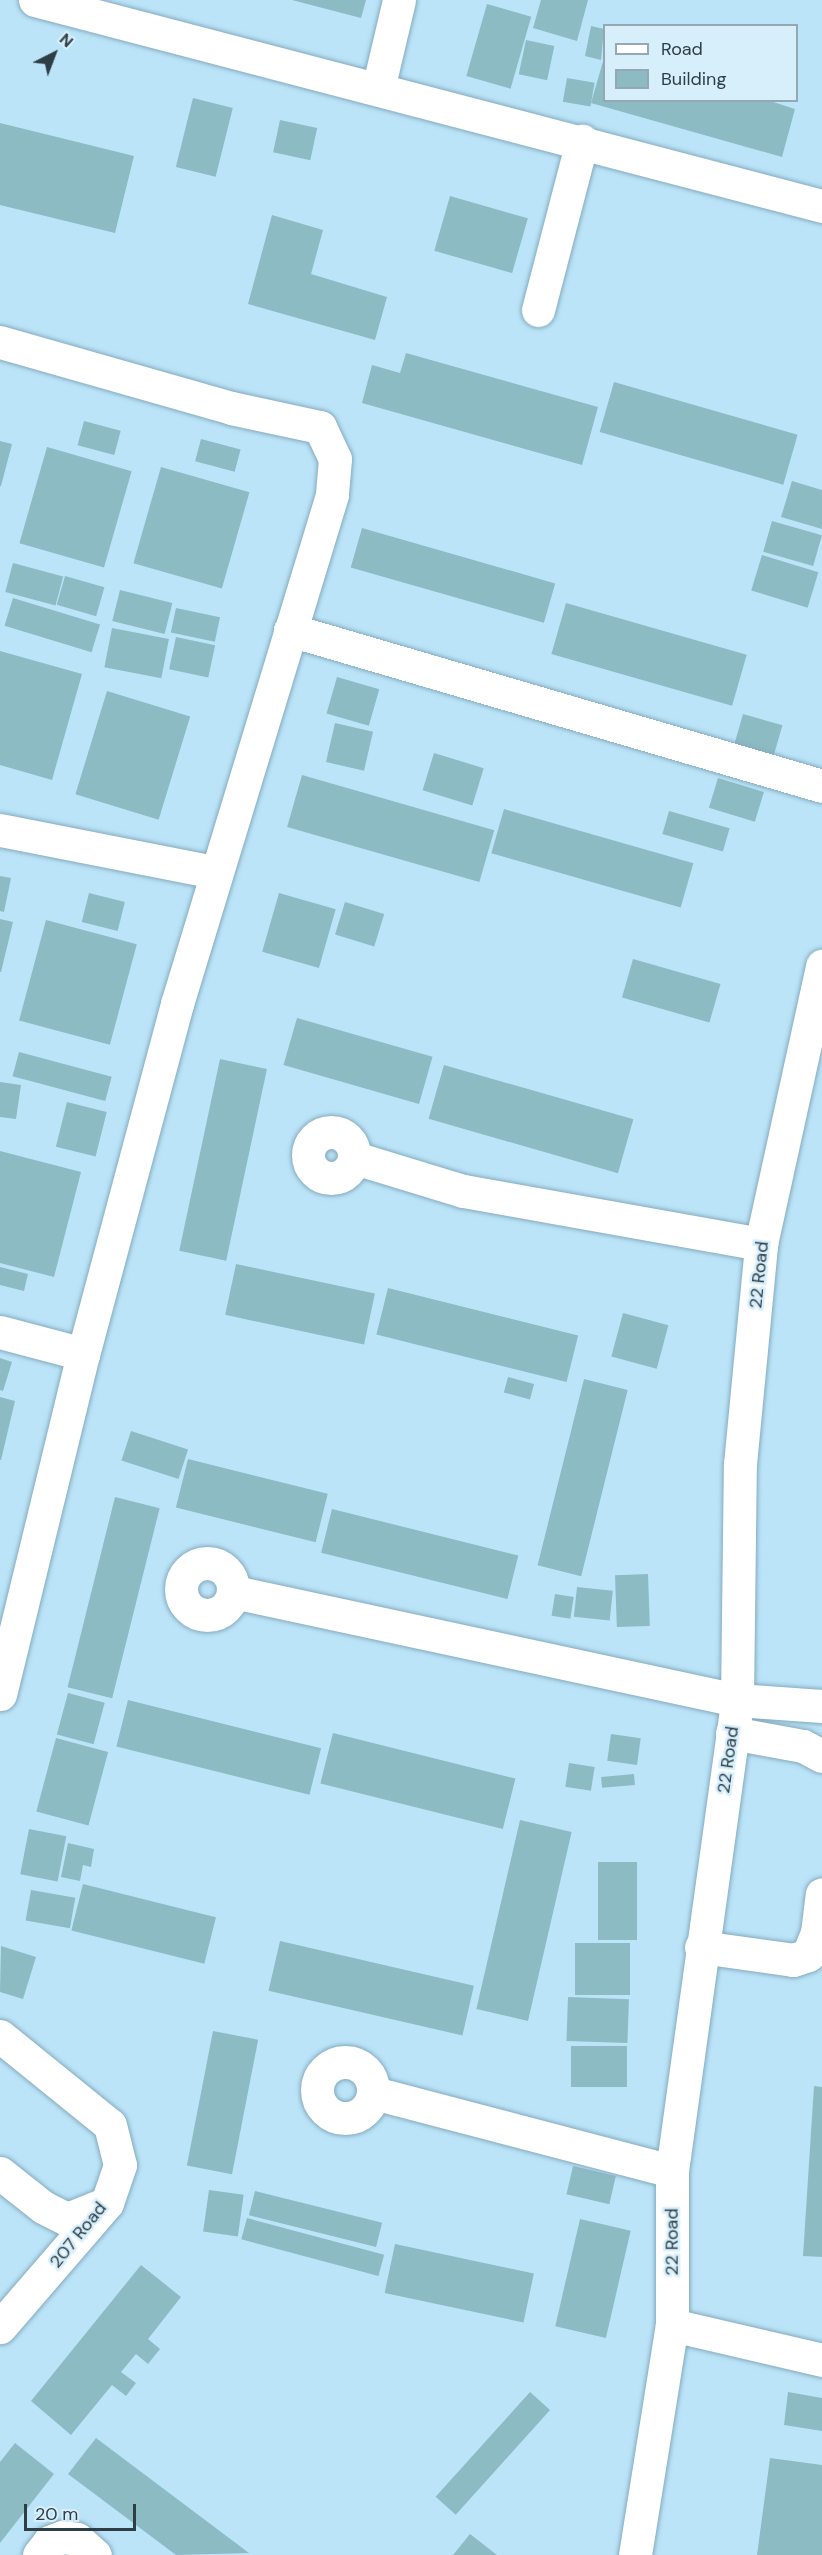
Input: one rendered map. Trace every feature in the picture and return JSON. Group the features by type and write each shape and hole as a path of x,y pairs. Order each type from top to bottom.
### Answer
{"street":[{"path":"35,0 582,141 822,206"},
{"path":"378,89 399,0"},
{"path":"538,310 582,141"},
{"path":"0,342 231,408 320,427 335,459 332,495 214,872 83,1354 0,1694"},
{"path":"290,630 822,786"},
{"path":"0,830 214,872"},
{"name":"22 Road","path":"635,2555 672,2325 672,2171 701,1947 737,1700 740,1464 761,1244 822,966"},
{"path":"354,1158 463,1191 761,1244"},
{"path":"0,1332 83,1354"},
{"path":"234,1592 737,1700 822,1706"},
{"path":"732,1733 803,1746 822,1756"},
{"path":"701,1947 792,1960 808,1955 818,1933 822,1894"},
{"name":"207 Road","path":"0,2036 110,2126 120,2165 107,2203 0,2327"},
{"path":"374,2093 672,2171"},
{"path":"0,2173 43,2208 67,2218 107,2203"},
{"path":"672,2325 822,2360"},
{"path":"39,2555 49,2542 63,2537 77,2539 95,2555"}],"building":[{"path":"292,0 366,0 361,18"},
{"path":"541,0 588,0 577,41 533,28"},
{"path":"487,4 531,17 511,89 466,76"},
{"path":"591,26 603,29 601,60 585,56"},
{"path":"526,40 554,46 547,80 519,74"},
{"path":"603,61 603,102 773,102 795,109 782,157 591,103"},
{"path":"567,78 595,83 590,106 563,102"},
{"path":"193,98 233,108 216,177 176,167"},
{"path":"280,120 317,128 310,160 273,152"},
{"path":"0,123 134,156 115,233 0,205"},
{"path":"450,196 528,218 512,273 434,251"},
{"path":"272,215 323,230 311,274 387,297 375,340 248,304"},
{"path":"406,353 598,407 582,465 362,403 372,365 400,373"},
{"path":"614,382 798,435 783,485 600,432"},
{"path":"84,421 121,431 114,455 78,445"},
{"path":"201,439 241,450 235,472 195,461"},
{"path":"0,441 12,444 1,486 0,486"},
{"path":"47,447 132,471 104,567 19,543"},
{"path":"161,467 249,492 222,588 133,563"},
{"path":"792,481 822,490 822,529 781,517"},
{"path":"772,521 822,535 813,566 763,552"},
{"path":"362,528 555,583 544,623 351,567"},
{"path":"762,555 818,572 808,608 751,590"},
{"path":"13,563 63,576 55,605 5,592"},
{"path":"65,576 104,587 96,616 57,605"},
{"path":"120,590 172,603 165,634 112,621"},
{"path":"13,598 100,625 92,652 5,626"},
{"path":"566,603 747,655 732,706 551,654"},
{"path":"176,608 220,617 215,642 171,632"},
{"path":"112,628 169,639 161,678 104,667"},
{"path":"176,637 215,645 208,678 169,669"},
{"path":"0,651 82,674 52,780 0,765"},
{"path":"337,677 379,689 369,726 327,714"},
{"path":"107,691 190,716 159,820 75,794"},
{"path":"743,714 782,725 774,755 734,744"},
{"path":"335,723 373,732 364,771 326,762"},
{"path":"434,753 484,768 472,805 423,790"},
{"path":"302,775 494,830 479,882 287,827"},
{"path":"718,778 764,792 755,822 709,808"},
{"path":"504,809 693,863 681,908 491,853"},
{"path":"669,811 730,828 723,851 662,834"},
{"path":"0,876 11,878 4,912 0,911"},
{"path":"89,893 125,902 118,931 82,922"},
{"path":"279,893 336,909 319,968 262,952"},
{"path":"345,902 384,914 374,947 335,935"},
{"path":"0,919 13,922 1,972 0,972"},
{"path":"46,920 137,944 110,1045 19,1020"},
{"path":"633,959 720,984 709,1023 622,997"},
{"path":"297,1018 433,1057 419,1104 283,1065"},
{"path":"19,1052 112,1077 105,1101 13,1076"},
{"path":"220,1059 267,1069 226,1261 179,1251"},
{"path":"444,1065 633,1119 618,1173 429,1119"},
{"path":"0,1082 21,1085 16,1119 0,1117"},
{"path":"67,1102 107,1112 96,1157 56,1147"},
{"path":"0,1151 81,1172 54,1277 0,1263"},
{"path":"236,1264 375,1294 364,1344 225,1315"},
{"path":"0,1267 28,1274 24,1291 0,1285"},
{"path":"388,1288 578,1335 567,1382 376,1335"},
{"path":"623,1313 668,1325 657,1369 611,1356"},
{"path":"0,1358 12,1362 3,1391 0,1390"},
{"path":"508,1377 534,1384 530,1399 504,1392"},
{"path":"584,1379 628,1390 581,1576 538,1565"},
{"path":"0,1397 15,1401 1,1460 0,1460"},
{"path":"131,1431 188,1450 178,1479 121,1460"},
{"path":"188,1459 328,1494 316,1542 176,1508"},
{"path":"115,1497 160,1508 112,1698 68,1687"},
{"path":"332,1509 518,1555 507,1599 321,1553"},
{"path":"648,1574 650,1626 617,1627 615,1575"},
{"path":"577,1587 613,1591 610,1621 574,1617"},
{"path":"555,1594 574,1597 570,1619 552,1616"},
{"path":"68,1693 105,1703 94,1744 57,1735"},
{"path":"128,1700 321,1748 309,1795 116,1747"},
{"path":"333,1733 515,1778 503,1829 320,1783"},
{"path":"611,1734 641,1738 637,1765 607,1761"},
{"path":"56,1738 108,1752 88,1825 36,1811"},
{"path":"569,1763 595,1767 591,1791 565,1787"},
{"path":"634,1774 635,1785 602,1788 601,1777"},
{"path":"520,1820 572,1832 528,2021 476,2009"},
{"path":"29,1829 66,1836 58,1881 20,1874"},
{"path":"68,1843 94,1849 91,1867 83,1865 80,1881 61,1877"},
{"path":"598,1862 637,1862 637,1940 598,1940"},
{"path":"83,1884 216,1917 204,1964 71,1931"},
{"path":"31,1890 75,1898 70,1928 26,1921"},
{"path":"280,1941 474,1986 462,2035 269,1991"},
{"path":"575,1943 630,1943 630,1995 575,1995"},
{"path":"1,1946 36,1957 23,1999 0,1992"},
{"path":"568,1997 629,1999 627,2043 566,2041"},
{"path":"213,2031 258,2040 232,2174 187,2165"},
{"path":"571,2046 627,2046 627,2087 571,2087"},
{"path":"814,2086 822,2087 822,2257 803,2256"},
{"path":"573,2166 616,2176 609,2204 566,2194"},
{"path":"209,2190 244,2195 238,2236 203,2232"},
{"path":"255,2191 382,2223 376,2247 249,2215"},
{"path":"247,2218 384,2255 378,2276 241,2239"},
{"path":"580,2219 631,2231 606,2338 555,2326"},
{"path":"395,2244 534,2274 524,2322 385,2293"},
{"path":"141,2265 181,2297 148,2339 160,2349 148,2364 136,2354 121,2372 136,2383 126,2396 112,2385 71,2435 31,2401"},
{"path":"530,2392 550,2410 456,2515 436,2497"},
{"path":"788,2392 822,2398 822,2431 784,2425"},
{"path":"96,2438 249,2553 176,2555 68,2474"},
{"path":"15,2443 54,2474 0,2543 0,2462"},
{"path":"770,2458 822,2465 822,2555 757,2555"},
{"path":"470,2534 497,2555 453,2555"}]}
